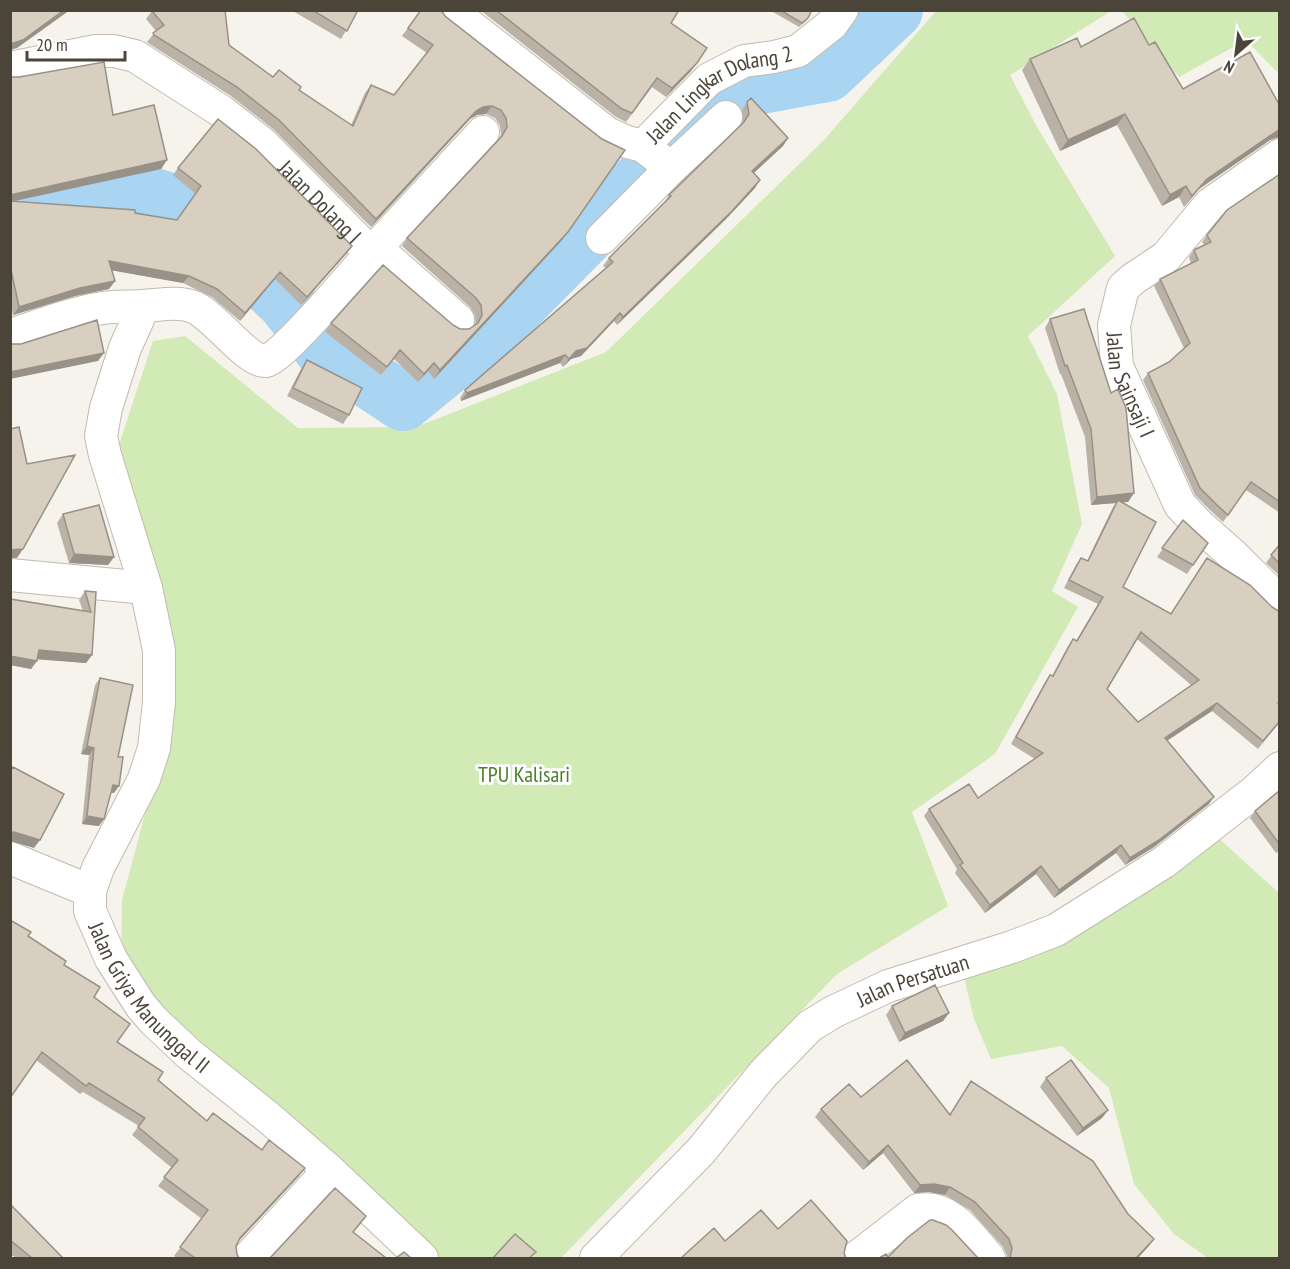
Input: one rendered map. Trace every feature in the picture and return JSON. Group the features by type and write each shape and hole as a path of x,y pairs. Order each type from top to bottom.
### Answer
{"street":[{"name":"Jalan Lingkar Dolang 2","path":"450,10 608,133 658,158 709,79 744,61 798,51 832,24 842,10"},
{"name":"Jalan Dolang I","path":"10,68 96,51 114,51 135,56 221,111 262,143 374,250 280,354 269,361 261,361 250,355 200,310 182,304 144,306"},
{"path":"602,238 658,158 726,117"},
{"path":"458,320 374,250 483,132"},
{"name":"Jalan Sainsaji I","path":"1280,156 1210,204 1166,257 1123,288 1114,325 1117,366 1180,505 1198,525 1233,555 1280,602"},
{"path":"10,335 104,308 144,306"},
{"name":"Jalan Griya Manunggal II","path":"144,306 124,348 106,408 101,436 146,588 159,650 159,702 154,748 144,779 98,868 90,891 90,911 111,959 154,1021 189,1054 329,1170 422,1258"},
{"path":"10,575 146,588"},
{"name":"Jalan Persatuan","path":"596,1258 701,1151 763,1074 810,1026 833,1012 888,986 1011,947 1056,930 1164,862 1254,792 1280,768"},
{"path":"10,858 90,891"},
{"path":"248,1258 329,1170"},
{"path":"856,1258 918,1210 928,1208 940,1211 952,1219 989,1258"}],"green space":[{"name":"TPU Kalisari","path":"936,11 1111,11 1010,75 1037,127 1115,256 1028,336 1057,394 1082,524 1052,591 1078,607 995,754 912,812 948,906 837,974 561,1258 439,1258 286,1117 121,976 122,900 162,751 113,463 153,341 185,336 298,428 416,427 606,352 824,140"},
{"path":"1122,11 1279,11 1279,74 1246,40 1179,77"},
{"path":"1214,834 1279,893 1279,1258 1208,1258 1174,1234 1134,1184 1109,1088 1062,1046 991,1059 974,1019 963,973"}],"building":[{"path":"10,10 64,10 23,40 10,44"},
{"path":"153,10 225,10 229,45 273,77 279,70 301,87 299,90 353,126 371,85 394,95 433,45 408,28 421,10 441,10 445,16 602,139 625,150 568,232 440,370 434,363 424,374 400,350 387,367 331,323 383,265 453,325 460,329 469,329 478,323 482,315 481,305 476,298 407,238 502,136 507,127 506,118 501,110 492,106 476,111 376,219 279,120 237,87 153,33 164,25"},
{"path":"312,10 358,10 347,31"},
{"path":"496,10 679,10 671,23 707,48 697,63 672,88 657,78 632,113 622,109"},
{"path":"780,10 812,10 802,23"},
{"path":"1134,18 1149,45 1155,42 1183,89 1250,52 1280,106 1280,129 1207,179 1192,196 1186,186 1170,195 1125,114 1068,140 1030,59 1077,38 1081,47"},
{"path":"104,62 113,115 154,105 167,160 10,195 10,77"},
{"path":"751,98 788,138 752,171 760,180 732,211 623,317 620,313 587,348 576,351 569,359 565,355 467,393 465,390 613,262 609,258 671,196 669,195 744,122 749,114 747,102"},
{"path":"218,119 256,149 352,246 307,297 280,272 245,313 217,289 189,276 109,261 115,281 80,288 19,307 10,265 10,201 135,210 135,213 177,220 201,186 178,168"},
{"path":"1280,174 1280,502 1251,482 1228,515 1200,488 1148,373 1169,362 1190,343 1160,279 1198,260 1194,250 1211,242 1207,235 1227,210"},
{"path":"1084,309 1111,393 1118,389 1126,408 1134,493 1097,497 1091,429 1067,365 1065,366 1050,319"},
{"path":"97,320 104,353 10,372 10,344 21,344"},
{"path":"307,360 362,388 349,415 293,388"},
{"path":"19,427 27,464 75,455 23,549 10,550 10,429"},
{"path":"1118,500 1156,522 1123,587 1171,614 1207,558 1250,585 1280,612 1280,702 1278,703 1280,704 1280,721 1263,741 1217,703 1165,738 1214,797 1159,840 1130,858 1121,845 1059,890 1041,866 990,905 960,865 963,863 929,809 969,784 978,798 1043,753 1016,737 1050,675 1053,676 1073,639 1077,641 1103,597 1069,580 1081,558 1088,561","holes":["1141,632 1199,680 1138,722 1107,689"]},
{"path":"99,505 114,557 74,554 63,514"},
{"path":"1183,520 1208,543 1193,565 1162,548"},
{"path":"1280,544 1280,564 1271,555"},
{"path":"85,591 96,592 92,655 39,650 37,661 10,656 10,599 91,612"},
{"path":"100,678 133,685 118,757 123,757 119,786 113,785 104,819 87,816 94,748 87,746"},
{"path":"13,767 64,794 40,840 14,832 10,833 10,773"},
{"path":"1280,790 1280,845 1255,811"},
{"path":"10,920 31,932 28,936 66,961 64,965 100,987 94,997 130,1024 117,1042 163,1072 158,1080 207,1121 213,1113 262,1150 269,1140 305,1168 240,1238 236,1246 239,1258 195,1258 180,1247 208,1210 164,1177 178,1160 138,1127 145,1118 89,1083 86,1086 42,1052 10,1098"},
{"path":"935,985 949,1013 905,1033 892,1006"},
{"path":"907,1060 950,1115 971,1081 1093,1161 1128,1214 1154,1239 1136,1258 1010,1258 1012,1248 1009,1239 975,1202 950,1187 934,1184 920,1185 888,1145 869,1162 821,1109 849,1084 861,1097"},
{"path":"1071,1060 1108,1110 1083,1128 1046,1078"},
{"path":"335,1188 366,1216 353,1232 386,1258 270,1258"},
{"path":"811,1200 847,1241 844,1253 846,1258 681,1258 714,1228 725,1241 761,1210 778,1229"},
{"path":"10,1204 63,1258 32,1258 10,1240"},
{"path":"930,1220 946,1225 978,1258 879,1258 886,1254 888,1257"},
{"path":"515,1234 536,1252 529,1258 493,1258"},
{"path":"404,1252 411,1258 396,1258"}],"waterway":[{"path":"10,222 139,192 176,204 206,227 285,301 323,349 403,402 501,322 712,108 755,86 827,73 894,10"}]}
